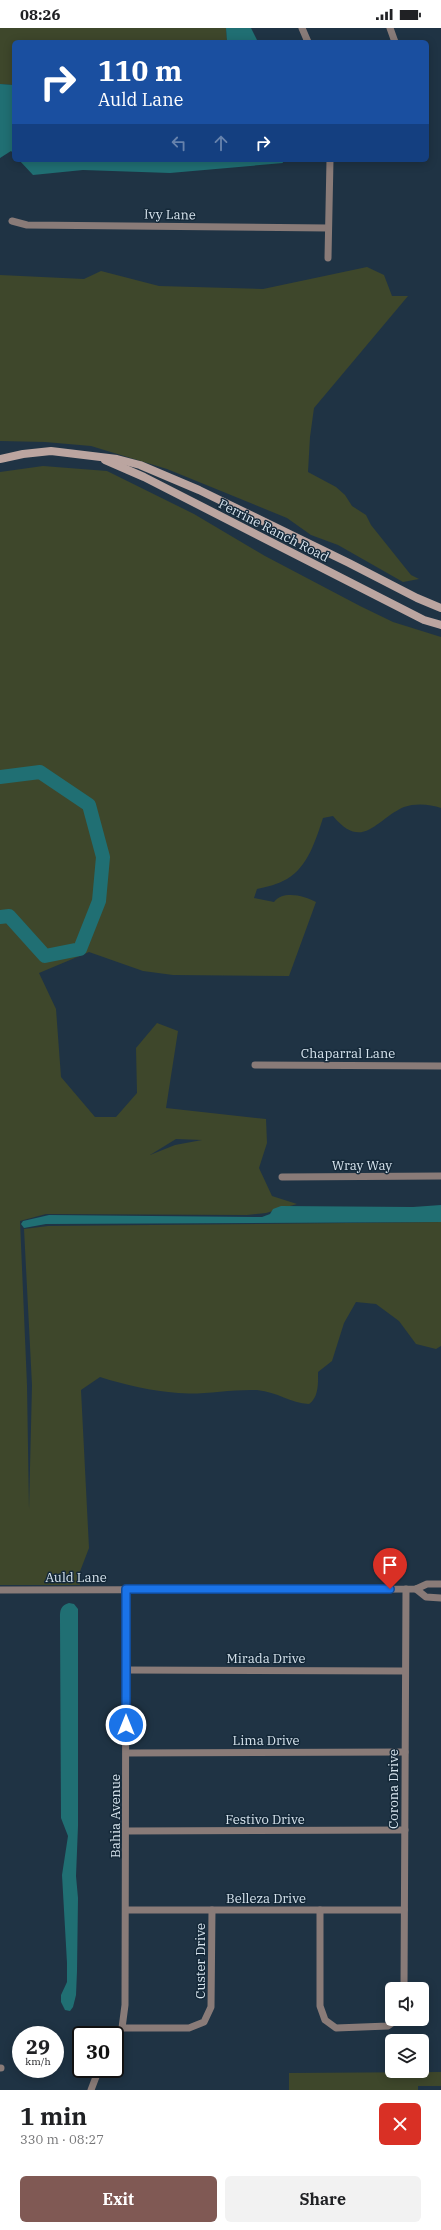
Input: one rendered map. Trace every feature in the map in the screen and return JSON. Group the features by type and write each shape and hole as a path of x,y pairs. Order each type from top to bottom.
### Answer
{"street":[{"path":"302,28 307,40"},
{"path":"390,28 394,40"},
{"path":"328,258 330,162"},
{"name":"Ivy Lane","path":"12,221 27,225 328,228"},
{"name":"Perrine Ranch Road","path":"0,459 23,454 51,451 74,452 96,457 117,459 170,476 349,563 417,598 441,608"},
{"name":"Perrine Ranch Road","path":"96,457 144,477 411,614 441,626"},
{"name":"Chaparral Lane","path":"255,1065 441,1066"},
{"name":"Wray Way","path":"282,1177 441,1176"},
{"name":"Auld Lane","path":"0,1590 416,1589 427,1584 441,1584"},
{"name":"Bahia Avenue","path":"122,2026 125,2005 127,1910 126,1589"},
{"name":"Corona Drive","path":"404,1982 406,1589"},
{"name":"Auld Lane","path":"416,1589 426,1597 441,1598"},
{"name":"Mirada Drive","path":"126,1670 405,1671"},
{"name":"Lima Drive","path":"127,1753 405,1752"},
{"name":"Festivo Drive","path":"126,1831 405,1830"},
{"name":"Belleza Drive","path":"127,1910 404,1910"},
{"name":"Custer Drive","path":"124,2028 189,2028 204,2022 211,2007 212,1910"},
{"path":"320,1910 320,2006 325,2020 336,2028 388,2026"},
{"path":"91,2090 96,2078"}],"shaded area":[{"path":"0,28 226,28 227,40 12,40 12,85 0,84"},
{"path":"226,28 251,28 257,40 227,40"},
{"path":"0,84 12,85 12,152 11,151 0,158"},
{"path":"21,162 283,163 170,173 83,170 33,175"},
{"path":"367,267 384,275 392,296 408,296 314,408 310,437 308,472 336,487 345,495 352,506 366,515 371,525 411,575 419,579 403,582 338,545 311,535 287,518 167,469 91,446 45,442 0,441 0,275 84,279 101,271 159,286 263,289"},
{"path":"43,466 107,471 194,514 265,556 360,606 393,622 441,637 441,808 422,804 404,807 394,812 369,830 361,832 353,831 344,826 333,816 323,818 306,860 294,874 284,881 257,889 254,898 274,902 283,896 294,895 316,902 289,976 173,975 143,971 89,952 39,973 56,1009 61,1077 95,1117 116,1117 137,1093 136,1048 157,1023 178,1031 166,1108 266,1119 267,1143 259,1168 272,1196 297,1204 266,1213 247,1215 46,1214 20,1221 27,1385 29,1509 32,1385 24,1229 48,1226 441,1222 441,1346 436,1349 416,1344 399,1321 376,1304 356,1302 344,1323 332,1361 318,1372 318,1385 315,1398 309,1404 296,1402 271,1393 257,1390 178,1393 158,1391 119,1383 100,1377 81,1390 89,1548 79,1574 80,1585 0,1585 0,472","holes":["176,1139 202,1140 175,1145 150,1155"]},
{"path":"441,1205 441,1222 46,1224 24,1228 21,1224 23,1221 49,1215 262,1217 270,1214 273,1209 281,1206 413,1207"},
{"path":"69,1603 74,1604 78,1609 78,1826 76,1876 78,1898 77,1971 76,1995 73,2007 70,2011 65,2010 61,2002 61,1995 67,1982 62,1875 68,1836 61,1818 60,1618 60,1612 63,1606"},
{"path":"385,2072 385,2078 429,2078 429,2072 441,2072 441,2086 418,2086 418,2090 289,2090 289,2073"}],"waterway":[{"path":"0,777 40,772 89,805 103,857 99,901 80,949 45,956 9,916 0,917"}],"route":[{"path":"126,1725 126,1589 390,1589"}]}
